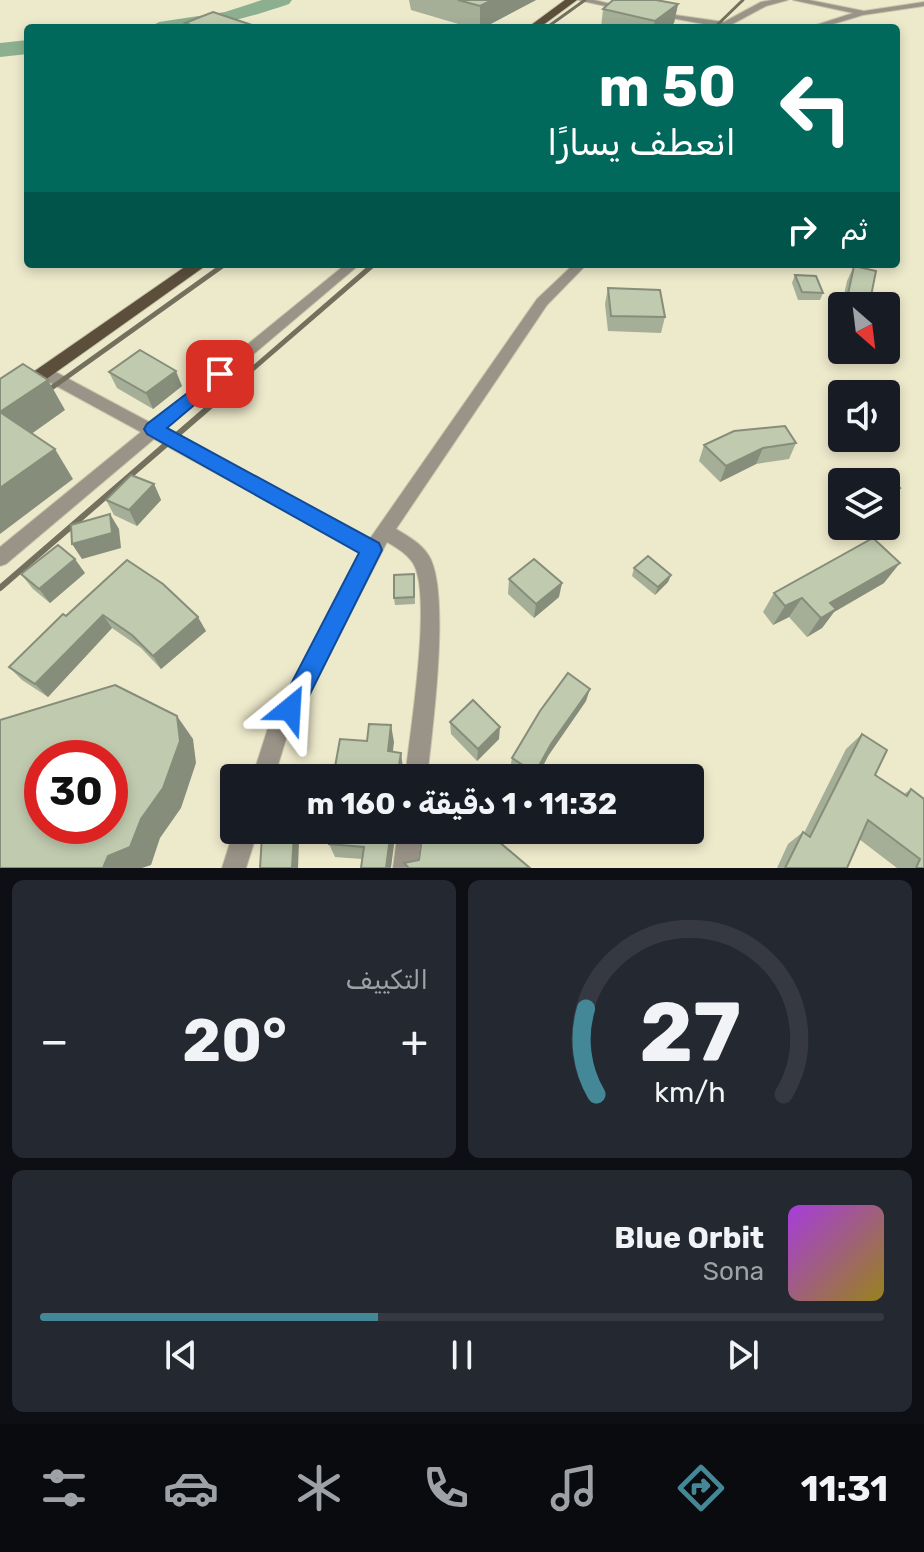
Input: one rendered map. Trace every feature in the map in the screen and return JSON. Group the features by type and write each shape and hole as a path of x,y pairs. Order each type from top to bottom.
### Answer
{"main road":[{"path":"538,24 572,0"},
{"path":"0,405 194,268"}],"street":[{"path":"582,0 707,24"},
{"path":"727,24 764,4 784,0"},
{"path":"797,0 864,13"},
{"path":"825,24 864,13 924,4"},
{"path":"0,558 349,268"},
{"path":"267,764 276,736 372,550 542,302 577,268"},
{"path":"45,373 372,550"},
{"path":"385,531 414,551 428,575 427,661 417,764"},
{"path":"234,868 242,844"},
{"path":"405,868 408,844"}],"building":[{"path":"458,0 492,0 480,6"},
{"path":"613,0 656,0 678,4 655,21 603,9"},
{"path":"213,12 249,24 188,24 185,23"},
{"path":"854,268 876,271 872,292 848,292"},
{"path":"795,275 816,276 823,293 802,292"},
{"path":"608,288 660,290 665,317 611,316"},
{"path":"140,350 176,371 146,393 109,372"},
{"path":"23,364 48,380 0,412 0,379"},
{"path":"0,412 55,449 0,488"},
{"path":"785,426 796,443 763,448 726,466 704,445 734,431"},
{"path":"131,475 154,484 129,510 106,500"},
{"path":"110,514 112,533 72,544 71,525"},
{"path":"869,540 875,540 900,563 830,603 836,609 821,618 802,598 785,606 774,593"},
{"path":"58,545 75,559 39,589 21,574"},
{"path":"648,556 671,575 658,587 634,568"},
{"path":"534,559 562,583 536,604 509,579"},
{"path":"127,560 163,584 198,617 153,656 132,635 103,615 35,684 9,667 63,614 66,616"},
{"path":"414,574 414,597 394,598 394,575"},
{"path":"568,673 590,689 540,764 521,764 512,758 540,711"},
{"path":"115,685 177,716 180,741 163,788 141,819 130,847 108,856 103,868 0,868 0,720"},
{"path":"473,700 500,727 478,749 450,722"},
{"path":"369,724 391,725 388,751 401,753 399,764 336,764 340,739 367,741"},
{"path":"862,734 887,750 875,775 907,796 911,789 924,799 924,868 916,868 920,859 868,820 847,868 785,868 803,832 810,837"},
{"path":"262,844 293,844 292,868 260,868"},
{"path":"329,844 389,844 386,868 361,868 364,847"},
{"path":"421,844 502,844 530,868 409,868 404,863 419,860"}],"waterway":[{"path":"187,24 228,18 282,0"},
{"path":"0,50 24,47"}],"railway":[{"path":"552,24 585,0"},
{"path":"718,24 743,0"},
{"path":"29,404 219,268"},
{"path":"212,404 369,268"},
{"path":"0,425 32,402"},
{"path":"0,588 215,402"}],"route":[{"path":"220,374 153,429 372,550 290,709"}]}
